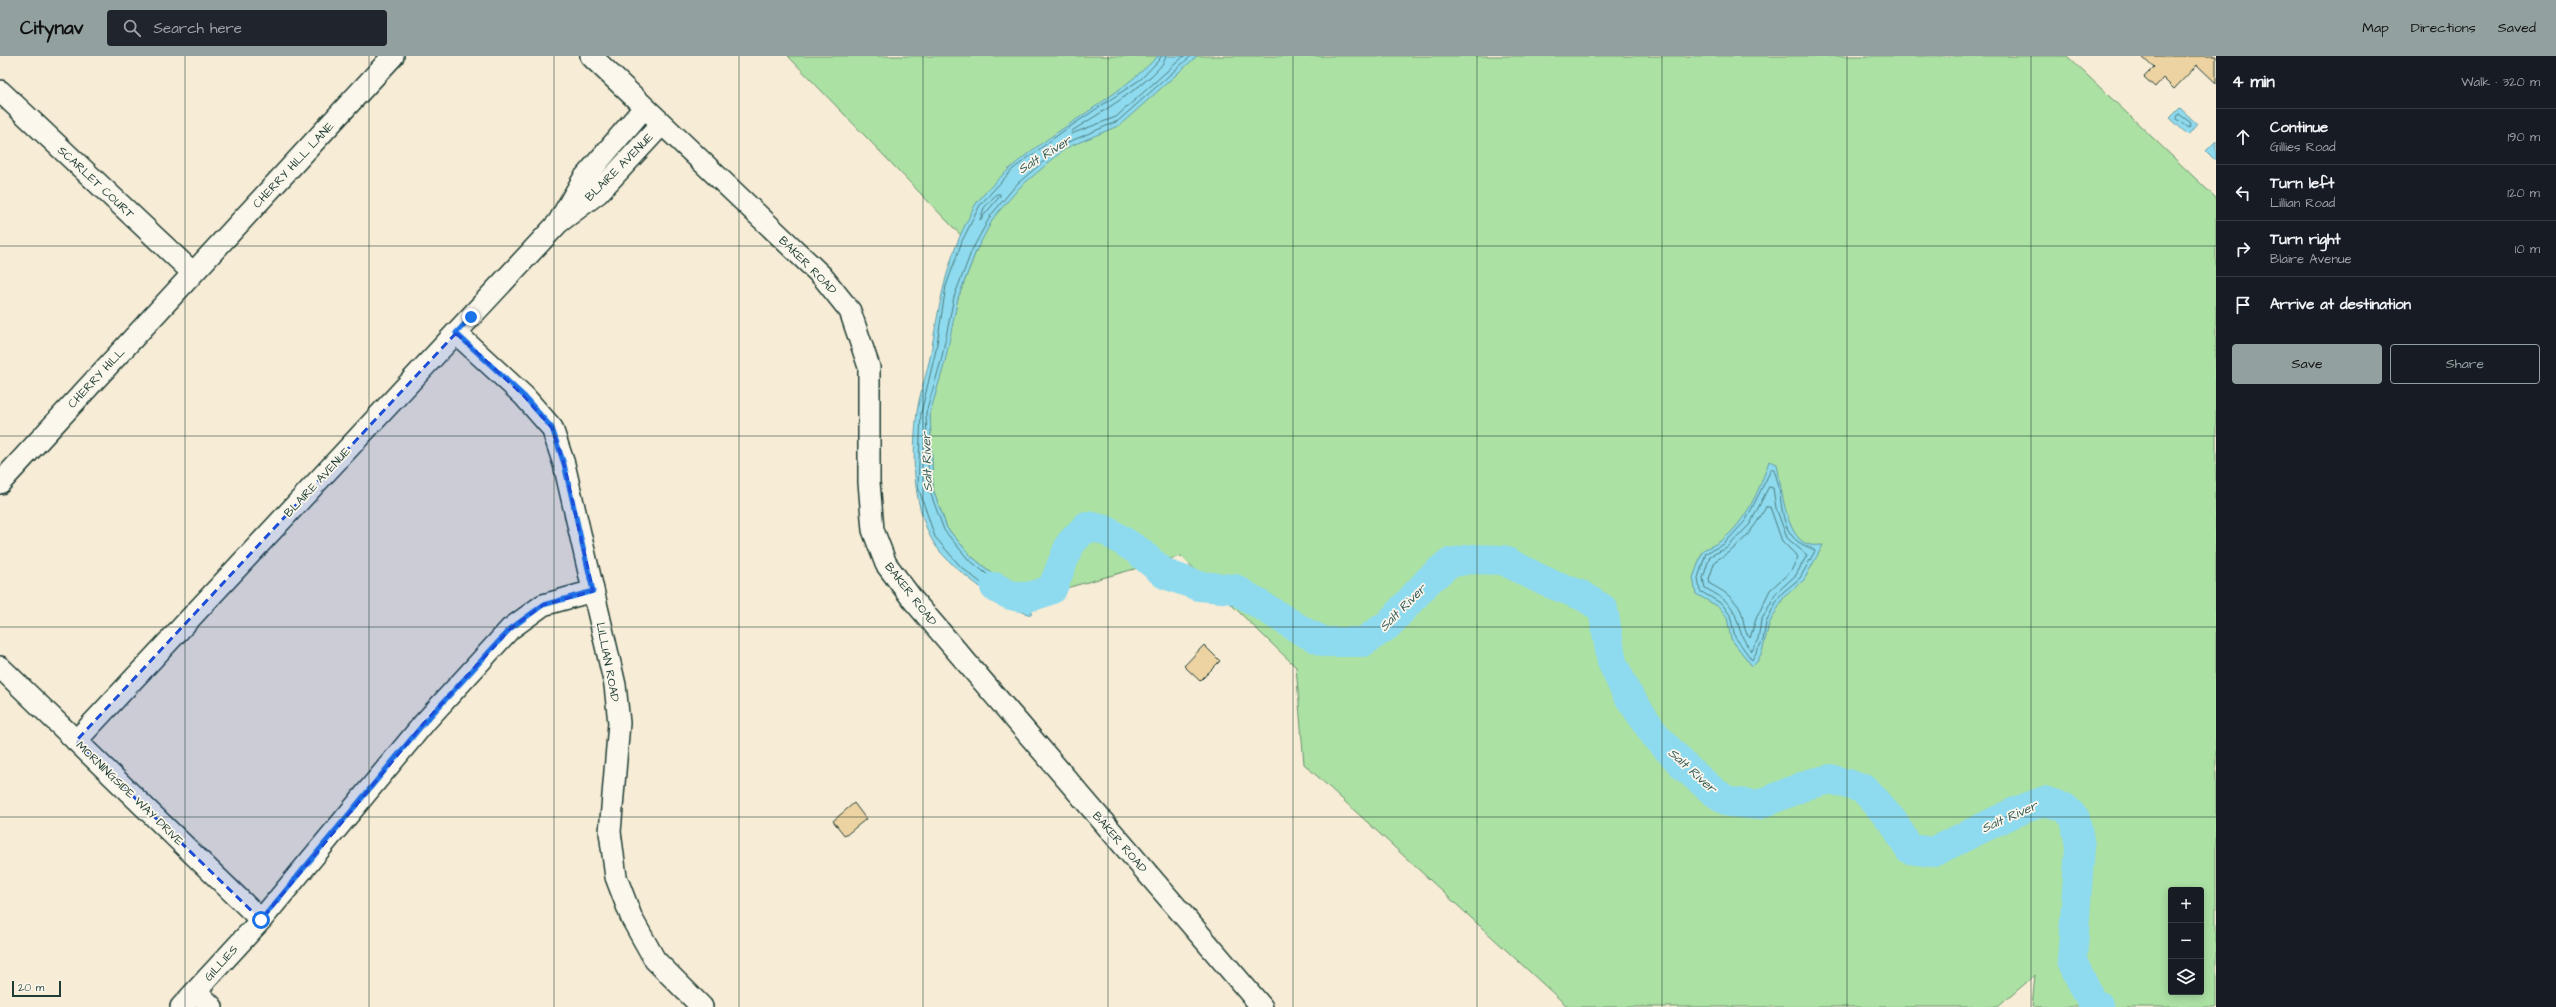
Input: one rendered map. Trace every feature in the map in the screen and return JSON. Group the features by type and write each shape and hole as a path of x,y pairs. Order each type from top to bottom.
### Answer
{"street":[{"name":"CHERRY HILL LANE","path":"193,273 393,56"},
{"name":"BAKER ROAD","path":"591,56 661,125 822,276 850,311 869,367 869,482 873,530 886,564 919,606 1262,1007"},
{"name":"SCARLET COURT","path":"0,91 193,273"},
{"name":"BLAIRE AVENUE","path":"558,223 584,178 644,108"},
{"name":"BLAIRE AVENUE","path":"76,741 558,223 598,193 661,125"},
{"name":"CHERRY HILL","path":"0,483 193,273"},
{"name":"LILLIAN ROAD","path":"456,333 524,396 552,428 564,464 615,685 619,723 610,832 616,877 632,919 655,960 702,1007"},
{"name":"GILLIES","path":"181,1007 261,920 425,722 510,629 543,605 593,591"},
{"name":"MORNINGSIDE WAY DRIVE","path":"0,667 261,920"},
{"path":"196,991 212,1007"}],"highlighted area":[{"path":"456,333 524,396 552,428 564,464 593,591 543,605 510,629 425,722 261,920 76,741"}],"green space":[{"path":"788,56 2067,56 2216,198 2216,1007 2032,1007 2035,975 1998,1007 1568,1007 1304,764 1296,667 1181,556 1034,597 1006,585 971,556 947,528 933,489 930,413 958,298 976,251"}],"water":[{"path":"1158,56 1197,56 1120,125 1066,148 1020,187 994,217 976,251 958,298 945,362 930,413 933,489 947,528 971,556 1006,585 1034,597 1031,615 1014,609 992,596 949,561 934,544 920,508 914,460 915,428 918,404 931,355 941,299 953,253 966,223 978,201 998,179 1020,160 1043,142 1137,76"},
{"path":"2180,108 2197,124 2188,135 2170,118"},
{"path":"2216,141 2216,159 2215,160 2206,151"},
{"path":"1769,461 1777,464 1785,508 1794,531 1800,539 1807,544 1823,545 1804,580 1784,597 1769,624 1762,652 1757,662 1752,666 1731,639 1727,617 1719,607 1696,594 1693,578 1703,550 1722,540 1731,533 1745,514 1757,494"}],"building":[{"path":"2142,56 2216,56 2216,83 2197,65 2174,89 2163,78 2155,87 2144,77 2154,67"},
{"path":"1204,645 1220,661 1200,681 1184,666"},
{"path":"854,803 866,819 845,836 833,821"}],"waterway":[{"name":"Salt River","path":"995,587 1010,595 1023,597 1036,595 1052,589 1070,544 1087,526 1105,530 1137,550 1165,574 1199,586 1235,589 1304,632 1325,642 1363,642 1388,625 1429,580 1449,563 1472,559 1503,560 1542,580 1583,596 1603,609 1612,662 1626,692 1655,735 1685,767 1713,791 1729,802 1758,805 1809,784 1831,779 1864,789 1895,824 1909,849 1933,852 2013,813 2044,801 2065,808 2075,818 2080,846 2072,961 2092,1003 2100,1007"}],"route":[{"path":"261,920 425,722 510,629 543,605 593,591 564,464 552,428 524,396 456,333 471,317"}]}
